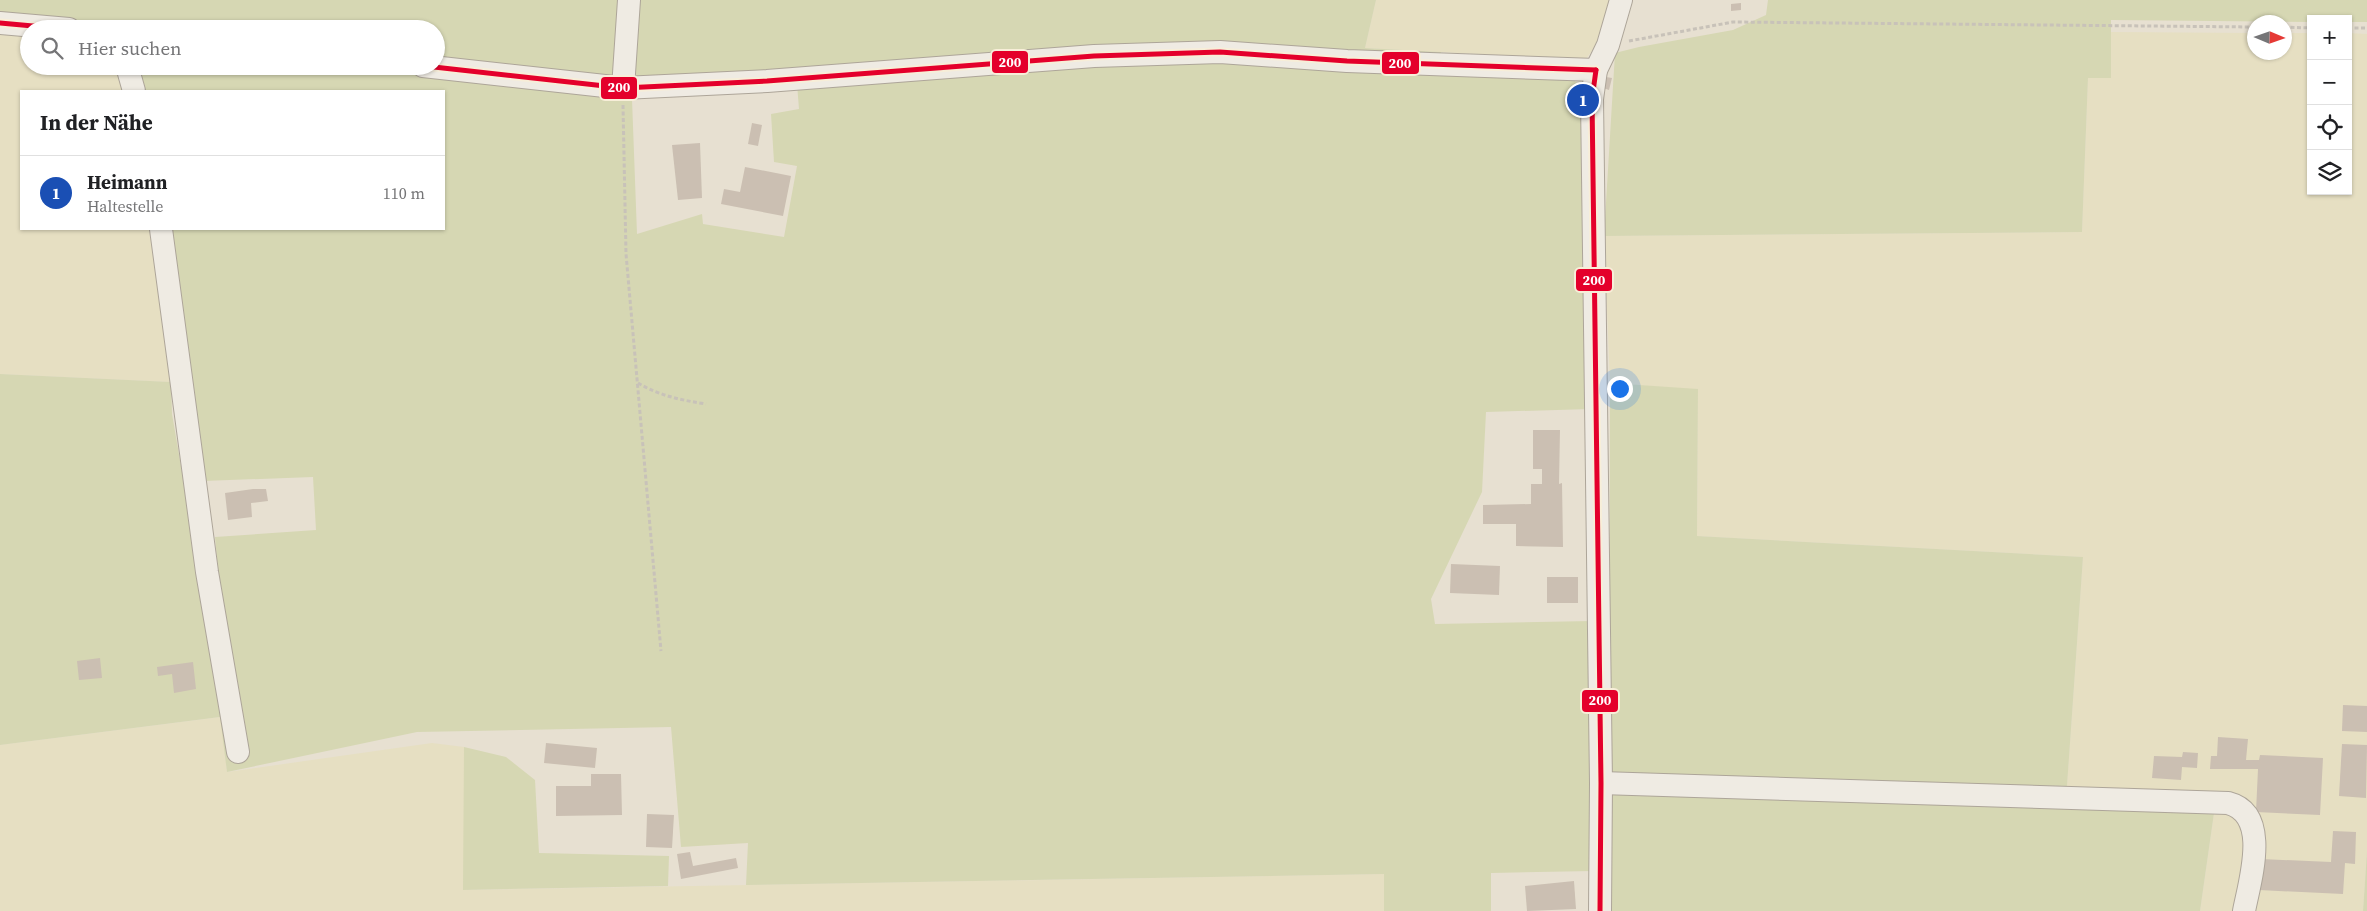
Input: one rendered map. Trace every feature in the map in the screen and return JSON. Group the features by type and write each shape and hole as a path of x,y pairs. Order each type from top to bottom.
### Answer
{"street":[{"path":"623,88 629,0"},
{"path":"1600,911 1601,783 1592,99 1596,70 1608,45 1621,0"},
{"path":"0,23 20,25"},
{"path":"445,68 623,88 768,81 1094,56 1220,52 1347,61 1596,70"},
{"path":"130,75 134,90"},
{"path":"161,230 208,572 238,752"},
{"path":"1601,783 2228,803 2236,805 2247,815 2252,825 2254,836 2252,870 2244,911"}],"path":[{"path":"1608,45 1733,22 2247,27"},
{"path":"2292,28 2307,28"},
{"path":"2352,28 2367,28"},
{"path":"623,88 626,254 661,651"},
{"path":"637,383 662,395 706,404"}],"shaded area":[{"path":"1376,0 1612,0 1601,39 1582,64 1556,58 1365,48"},
{"path":"0,31 20,33 20,75 121,75 125,90 20,90 20,230 152,230 171,382 0,374"},
{"path":"2111,32 2247,33 2247,60 2292,60 2292,33 2307,33 2307,195 2352,195 2352,33 2367,34 2367,852 2363,911 2200,911 2215,806 2125,789 2067,786 2083,557 1697,536 1698,390 1610,383 1604,236 2082,232 2088,78 2111,78"},
{"path":"221,717 227,772 432,743 464,747 464,890 1384,874 1384,911 0,911 0,745"}],"green space":[{"path":"0,0 621,0 632,99 637,234 702,214 703,224 784,237 797,166 774,162 771,114 799,109 796,71 632,78 638,0 1376,0 1365,48 1441,52 1438,75 1573,80 1585,88 1591,409 1486,412 1482,492 1431,599 1435,624 1592,621 1593,871 1491,873 1491,911 1384,911 1384,874 746,885 748,843 681,847 671,727 417,732 227,772 220,717 0,745 0,374 171,382 172,414 199,571 218,571 215,537 316,530 313,477 203,481 172,230 445,230 445,90 143,90 139,75 445,75 445,20 48,20 0,15"},
{"path":"1768,0 2367,0 2367,22 2352,22 2352,15 2307,15 2307,22 2292,22 2292,15 2247,15 2247,21 2111,20 2111,78 2088,78 2082,232 1604,236 1615,53 1733,30 1766,15"},
{"path":"1610,383 1698,389 1697,536 2083,557 2067,786 1627,781 2215,806 2200,911 1609,911"},
{"path":"464,747 506,757 535,780 539,853 669,856 668,886 463,890"},
{"path":"2367,852 2367,911 2363,911"}],"building":[{"path":"1741,3 1741,10 1731,11 1731,4"},
{"path":"1606,77 1612,78 1609,90 1603,88"},
{"path":"752,123 762,125 758,146 748,144"},
{"path":"700,143 702,198 678,200 672,145"},
{"path":"745,167 791,176 783,216 721,204 724,189 740,192"},
{"path":"1533,430 1560,430 1559,484 1562,483 1563,547 1516,546 1516,524 1483,524 1483,505 1531,504 1531,484 1542,484 1542,469 1533,469"},
{"path":"266,489 268,501 251,503 252,517 228,520 225,493"},
{"path":"1451,564 1500,566 1499,595 1450,593"},
{"path":"1547,577 1578,577 1578,603 1547,603"},
{"path":"100,658 102,678 79,680 77,661"},
{"path":"193,662 196,689 174,693 172,674 158,676 157,667"},
{"path":"2343,705 2367,706 2367,732 2342,731"},
{"path":"2218,737 2248,739 2246,760 2259,760 2260,755 2323,758 2320,815 2256,812 2258,769 2210,769 2211,756 2217,756"},
{"path":"546,743 597,748 595,768 544,763"},
{"path":"2342,744 2367,745 2366,798 2339,796"},
{"path":"2183,752 2198,753 2197,768 2182,767 2181,780 2152,778 2154,756 2182,757"},
{"path":"591,774 621,774 622,815 556,816 556,786 591,786"},
{"path":"647,814 674,815 672,848 646,847"},
{"path":"2333,831 2356,832 2355,864 2345,863 2343,894 2259,890 2261,859 2331,862"},
{"path":"690,852 693,866 736,858 738,868 681,879 677,854"},
{"path":"1574,881 1576,909 1527,911 1525,886"}],"transit line":[{"name":"200","path":"0,23 20,25"},
{"name":"200","path":"445,68 623,88 767,81 1094,56 1220,52 1347,61 1596,70"},
{"name":"200","path":"1596,70 1592,99 1601,783 1600,911"}],"place":[{"name":"Heimann","path":"1583,100"}]}
